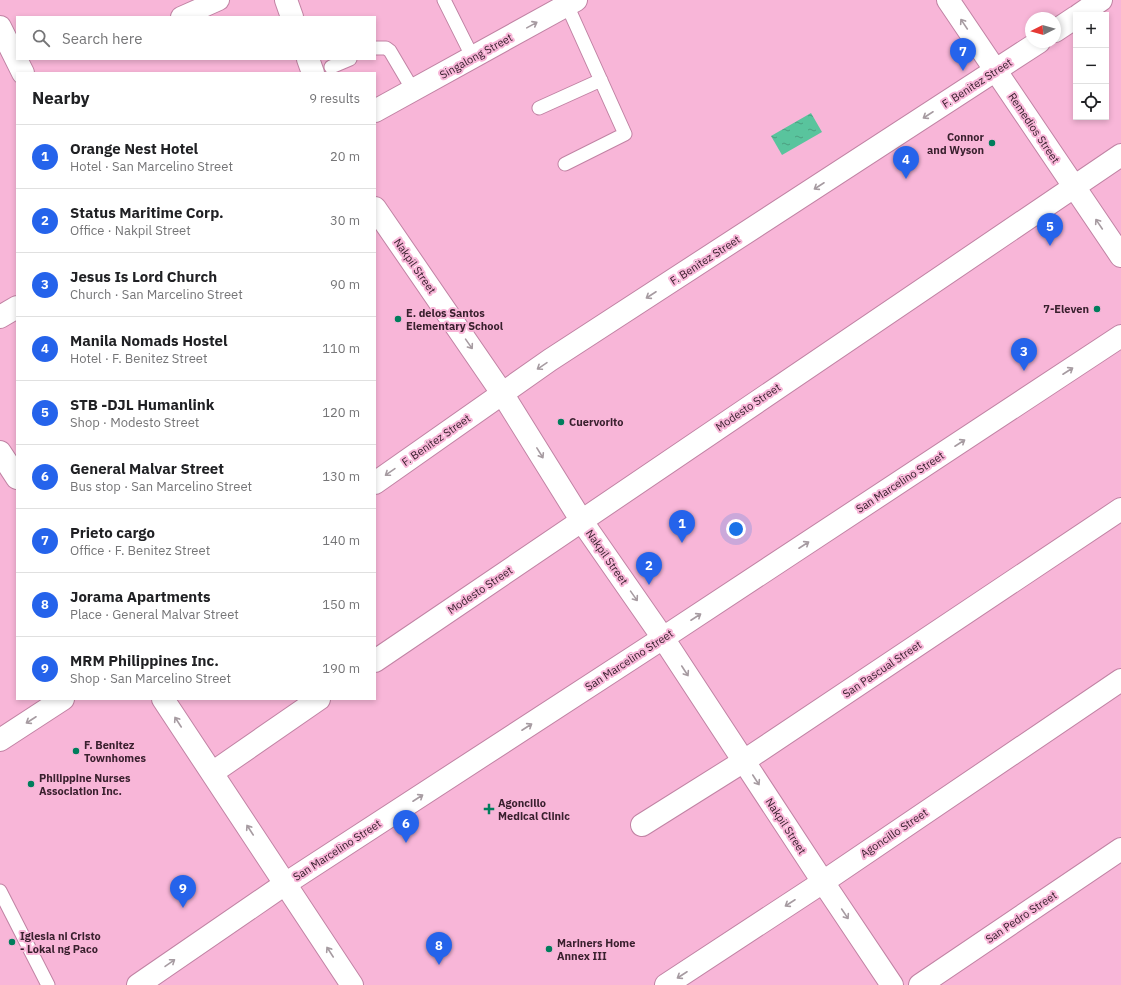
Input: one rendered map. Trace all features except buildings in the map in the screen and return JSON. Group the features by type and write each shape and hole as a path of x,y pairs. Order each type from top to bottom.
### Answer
{"street":[{"path":"183,16 220,0"},
{"path":"286,0 292,16"},
{"name":"Remedios Street","path":"948,0 1121,256"},
{"path":"1083,12 1101,0"},
{"name":"Singalong Street","path":"376,110 572,2"},
{"path":"1061,27 1073,19"},
{"path":"0,26 16,59"},
{"name":"F. Benitez Street","path":"376,482 502,393 1030,48"},
{"path":"17,60 23,72"},
{"path":"309,60 322,70"},
{"name":"Modesto Street","path":"376,660 1121,155"},
{"name":"Nakpil Street","path":"376,209 502,393 581,520 663,638 892,985"},
{"path":"0,317 16,309"},
{"name":"San Marcelino Street","path":"138,985 285,884 663,638 1121,336"},
{"path":"0,452 16,476"},
{"name":"San Pascual Street","path":"642,825 744,761 1121,509"},
{"name":"Agoncillo Street","path":"666,985 823,882 1121,680"},
{"path":"0,740 61,700"},
{"path":"164,700 352,985"},
{"path":"212,773 318,700"},
{"name":"San Pedro Street","path":"920,985 1121,849"}],"lane":[{"path":"444,0 473,58"},
{"path":"565,164 625,134 601,80 572,2"},
{"path":"376,48 386,48 390,51 413,90"},
{"path":"322,70 347,60"},
{"path":"539,108 601,80"},
{"path":"0,891 42,983"}],"water":[{"path":"811,113 822,132 782,155 771,136"}],"place":[{"name":"Prieto cargo","path":"963,71"},
{"name":"Connor and Wyson","path":"992,143"},
{"name":"Manila Nomads Hostel","path":"906,179"},
{"name":"STB -DJL Humanlink","path":"1050,246"},
{"name":"7-Eleven","path":"1097,309"},
{"name":"E. delos Santos Elementary School","path":"398,319"},
{"name":"Jesus Is Lord Church","path":"1024,371"},
{"name":"Cuervorito","path":"561,422"},
{"name":"Orange Nest Hotel","path":"682,543"},
{"name":"Status Maritime Corp.","path":"649,585"},
{"name":"F. Benitez Townhomes","path":"76,751"},
{"name":"Philippine Nurses Association Inc.","path":"31,784"},
{"name":"Agoncillo Medical Clinic","path":"489,809"},
{"name":"General Malvar Street","path":"406,843"},
{"name":"MRM Philippines Inc.","path":"183,908"},
{"name":"Iglesia ni Cristo - Lokal ng Paco","path":"12,942"},
{"name":"Mariners Home Annex III","path":"549,949"},
{"name":"Jorama Apartments","path":"439,965"}]}
